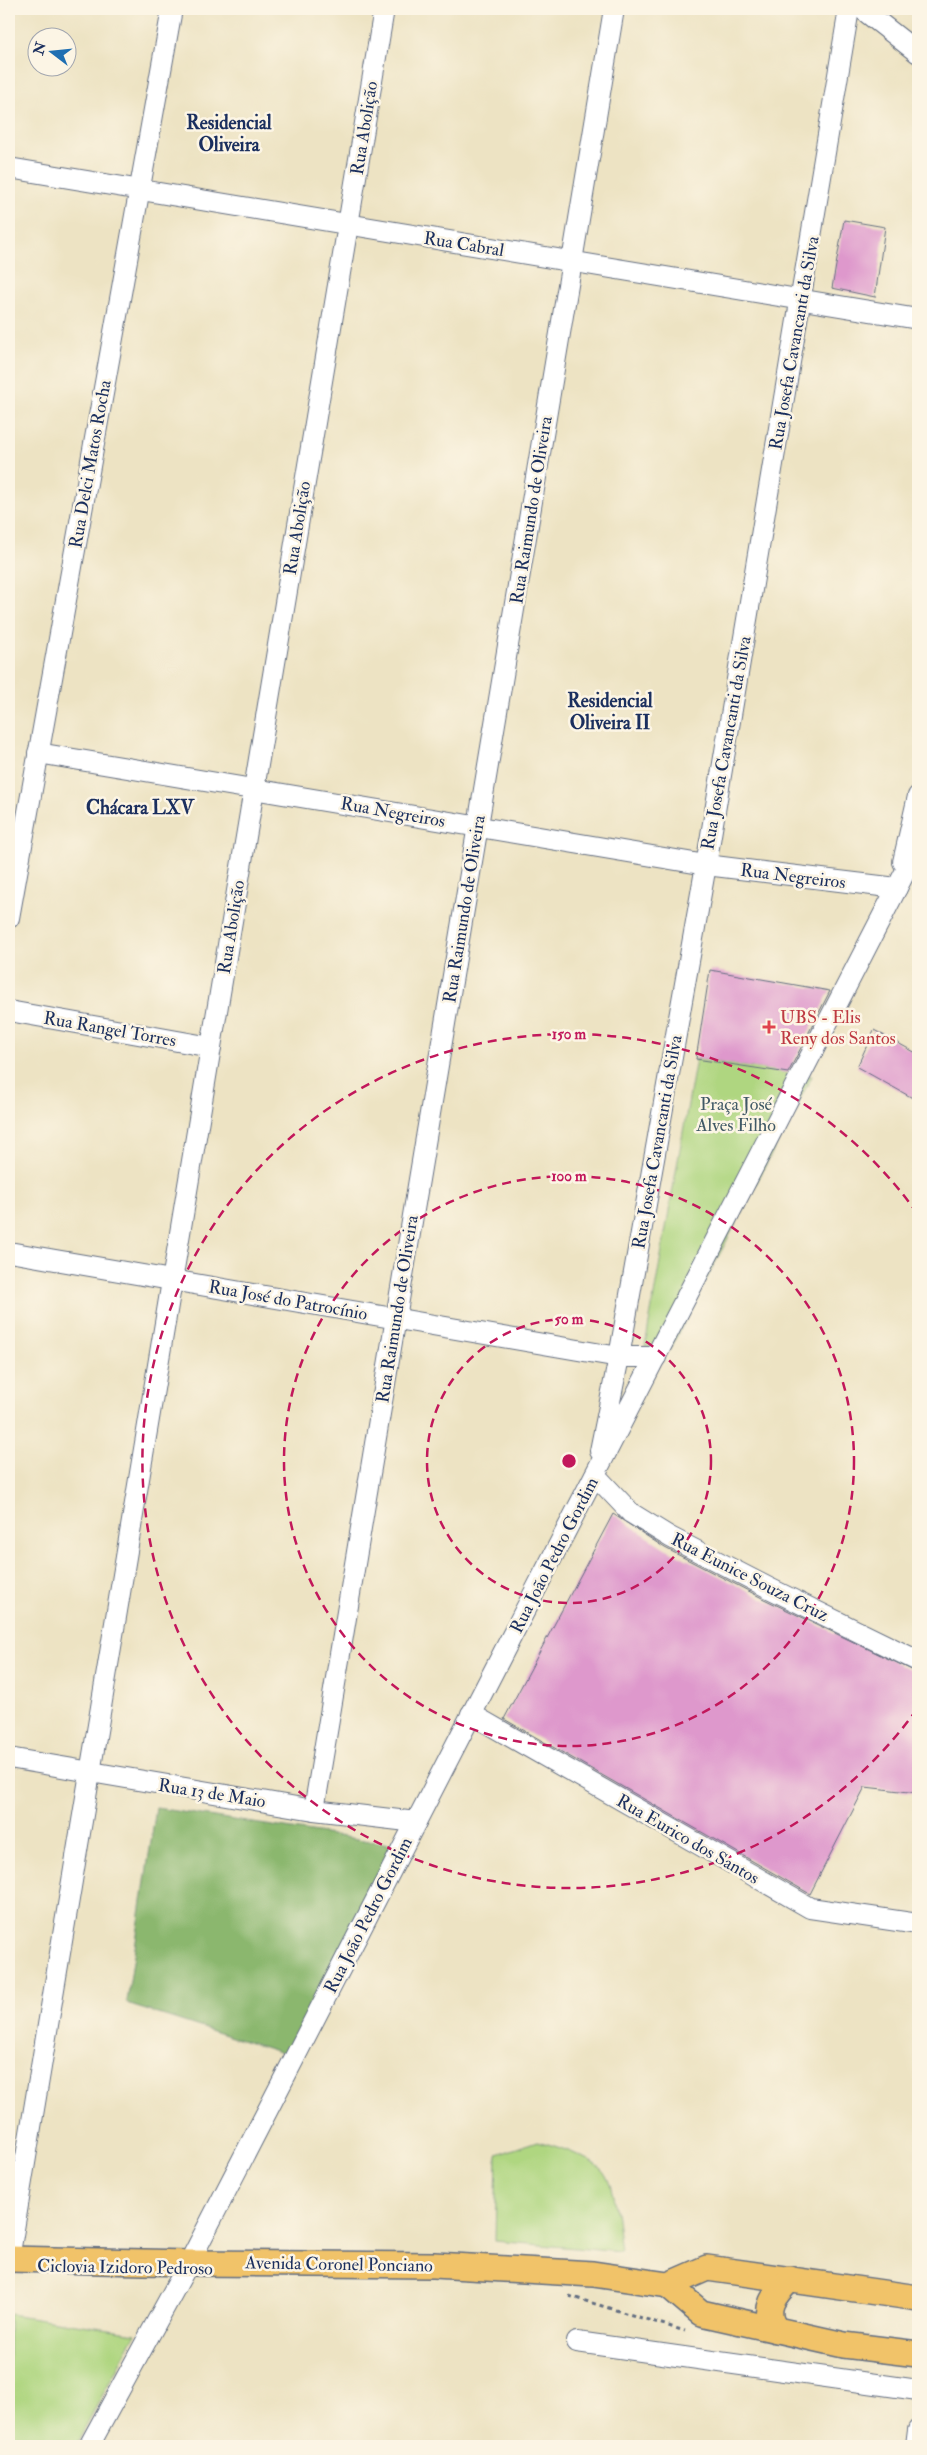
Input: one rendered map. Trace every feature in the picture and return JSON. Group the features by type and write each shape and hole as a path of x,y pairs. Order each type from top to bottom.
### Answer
{"main road":[{"name":"Avenida Coronel Ponciano","path":"9,2259 434,2265 593,2274 668,2285"},
{"path":"915,2360 701,2314 668,2285 707,2268 918,2298"},
{"path":"776,2330 770,2321 770,2306 776,2293 790,2279"}],"street":[{"name":"Rua Delci Matos Rocha","path":"9,918 172,9"},
{"name":"Rua Abolição","path":"9,2259 384,9"},
{"name":"Rua Raimundo de Oliveira","path":"314,1810 614,9"},
{"name":"Rua Josefa Cavancanti da Silva","path":"595,1475 619,1357 706,865 849,9"},
{"path":"862,9 918,53"},
{"name":"Rua Cabral","path":"9,168 918,319"},
{"name":"Rua Negreiros","path":"38,753 706,865 897,888"},
{"path":"897,888 918,796"},
{"name":"Rua João Pedro Gordim","path":"90,2446 189,2263 918,847"},
{"name":"Rua Rangel Torres","path":"9,1011 211,1046"},
{"name":"Rua José do Patrocínio","path":"9,1252 619,1357 656,1357"},
{"name":"Rua Eunice Souza Cruz","path":"595,1475 631,1513 670,1537 918,1661"},
{"name":"Rua Eurico dos Santos","path":"472,1714 810,1908 918,1924"},
{"name":"Rua 13 de Maio","path":"9,1758 314,1810 416,1822"},
{"path":"577,2342 918,2390"},
{"path":"916,2446 918,2430"}],"path":[{"path":"560,2293 685,2331"}],"green space":[{"name":"Praça José Alves Filho","path":"696,1059 812,1076 669,1352 645,1346"},
{"path":"156,1808 396,1845 295,2057 130,2005 127,2001"},
{"path":"537,2141 571,2152 601,2169 610,2185 613,2196 621,2252 495,2241 497,2155"},
{"path":"9,2314 136,2333 75,2446 9,2446"}],"building":[{"path":"844,220 885,227 875,297 832,288"},
{"name":"UBS - Elis Reny dos Santos","path":"710,970 830,991 788,1073 696,1059"},
{"path":"874,1030 918,1054 918,1101 857,1067"},
{"path":"613,1514 665,1548 764,1599 918,1673 918,1793 865,1787 810,1894 504,1719"}],"place":[{"name":"UBS - Elis Reny dos Santos","path":"769,1027"}],"district":[{"name":"Residencial Oliveira","path":"229,133"},
{"name":"Residencial Oliveira II","path":"610,711"},
{"name":"Chácara LXV","path":"140,807"}]}
